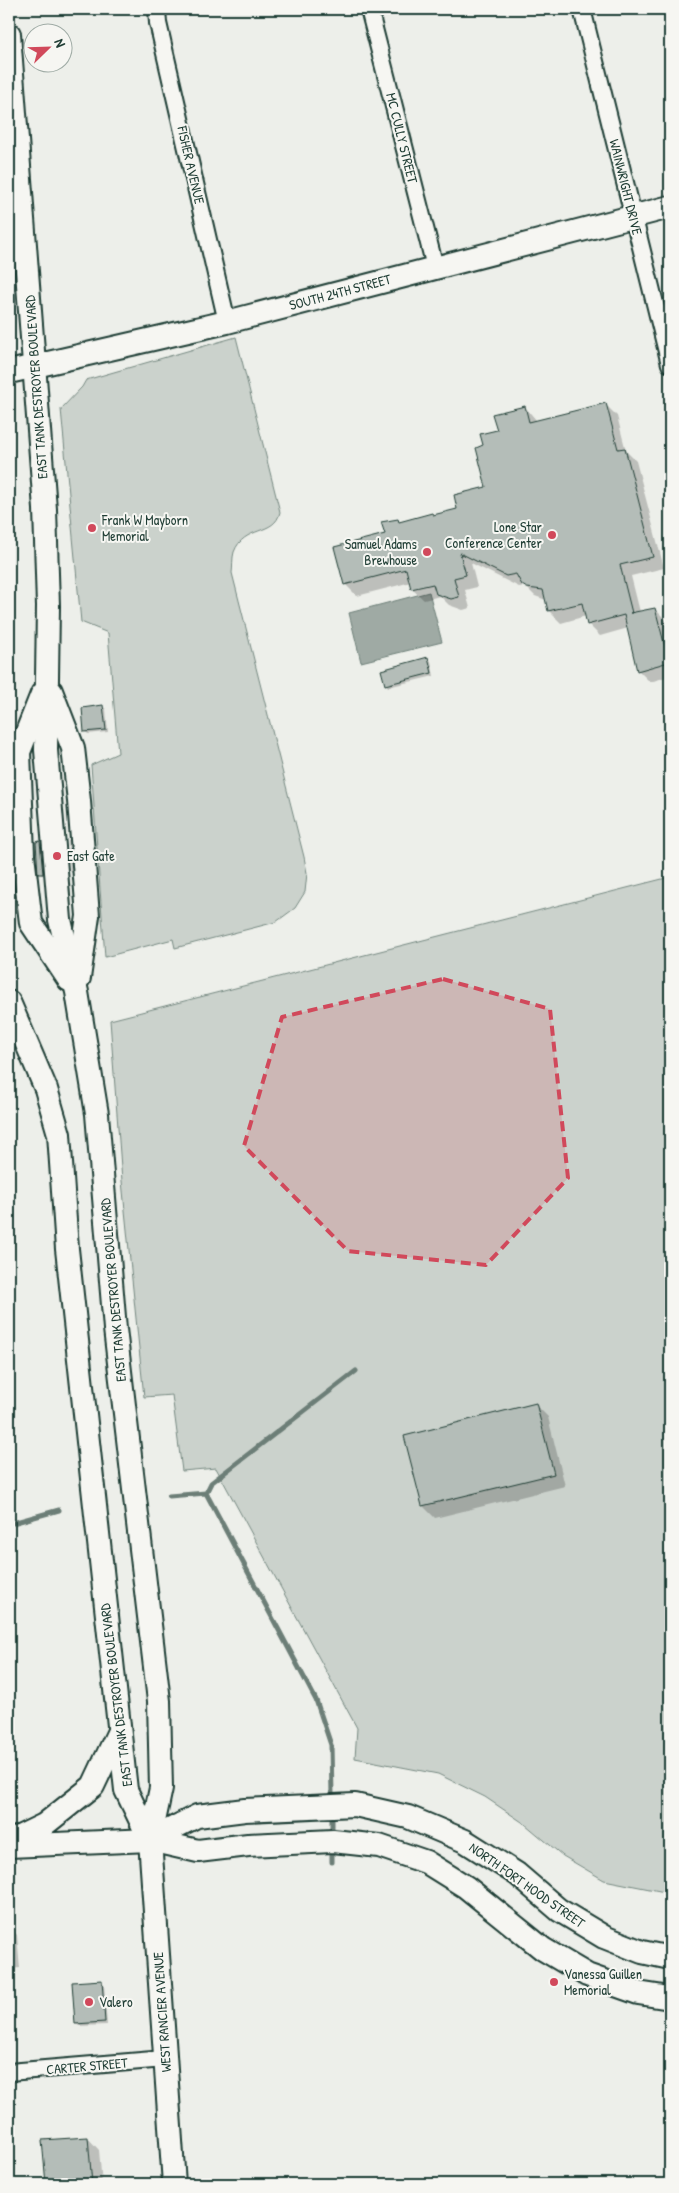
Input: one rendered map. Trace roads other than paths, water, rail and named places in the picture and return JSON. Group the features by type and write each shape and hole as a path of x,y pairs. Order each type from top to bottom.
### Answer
{"street":[{"name":"FISHER AVENUE","path":"157,9 158,24 227,322"},
{"name":"MC CULLY STREET","path":"369,9 435,267"},
{"name":"WAINWRIGHT DRIVE","path":"582,9 670,364"},
{"name":"EAST TANK DESTROYER BOULEVARD","path":"9,34 44,509 48,606 46,750 60,920 77,992 97,1114 115,1329 159,1701 161,1788 150,1840"},
{"name":"SOUTH 24TH STREET","path":"9,372 227,322 670,207"},
{"path":"47,681 19,752 23,855 31,923 77,992"},
{"name":"EAST TANK DESTROYER BOULEVARD","path":"9,1002 46,1089 59,1134 67,1249 126,1790 150,1840"},
{"path":"9,1842 44,1825 93,1786 119,1731"},
{"name":"NORTH FORT HOOD STREET","path":"150,1840 197,1816 245,1810 355,1805 408,1817 465,1841 517,1874 559,1910 604,1937 642,1952 670,1958"},
{"name":"NORTH FORT HOOD STREET","path":"9,1846 150,1840 198,1851 248,1845 333,1841 379,1846 426,1862 466,1887 543,1949 587,1975 638,1993 670,1998"},
{"name":"WEST RANCIER AVENUE","path":"150,1840 174,2184"},
{"name":"CARTER STREET","path":"9,2072 165,2059"}],"waterway":[{"path":"206,1493 211,1483 356,1371"},
{"path":"169,1496 206,1493 316,1700 331,1745 332,1795"},
{"path":"9,1524 59,1510"},
{"path":"332,1816 332,1831"},
{"path":"332,1852 332,1862"}],"place":[{"name":"Frank W Mayborn Memorial","path":"92,528"},
{"name":"Lone Star Conference Center","path":"552,535"},
{"name":"Samuel Adams Brewhouse","path":"427,552"},
{"name":"East Gate","path":"57,856"},
{"name":"Vanessa Guillen Memorial","path":"554,1982"},
{"name":"Valero","path":"89,2002"}]}
